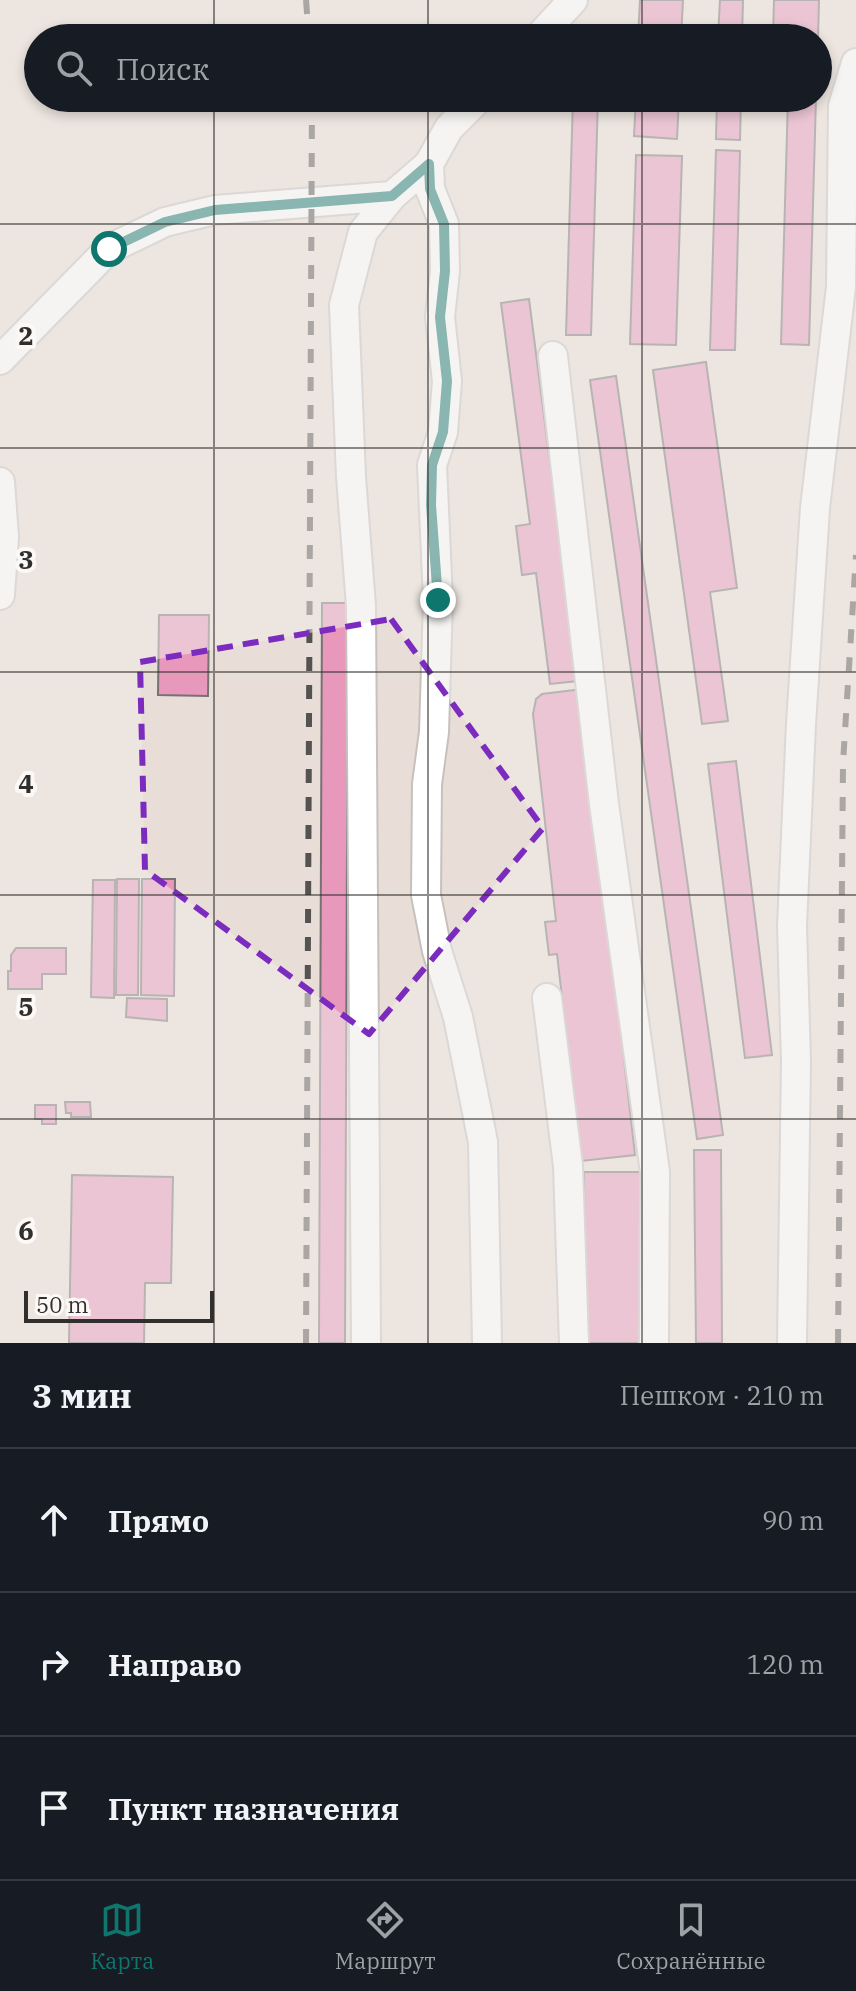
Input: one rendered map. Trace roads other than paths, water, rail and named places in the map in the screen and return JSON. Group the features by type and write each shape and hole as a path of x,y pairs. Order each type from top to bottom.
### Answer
{"street":[{"path":"551,24 573,0"},
{"path":"792,1343 796,1061 792,926 800,739 815,508 841,287 843,106 856,63"},
{"path":"366,1343 361,606 344,305 363,232 392,196 429,164 449,128 465,112"},
{"path":"429,164 430,189 444,224 445,271 440,317 447,381 443,432 432,465 431,505 438,600 434,732 427,784 426,895 437,951 458,1017 483,1142 487,1343"},
{"path":"0,360 109,249 165,222 215,210 392,196"},
{"path":"553,356 604,804 655,1172 654,1343"},
{"path":"0,482 4,537 0,595"},
{"path":"547,998 568,1166 574,1343"}],"railway":[{"path":"306,0 308,24"},
{"path":"306,1343 312,112"},
{"path":"838,1343 843,763 856,555"}]}
